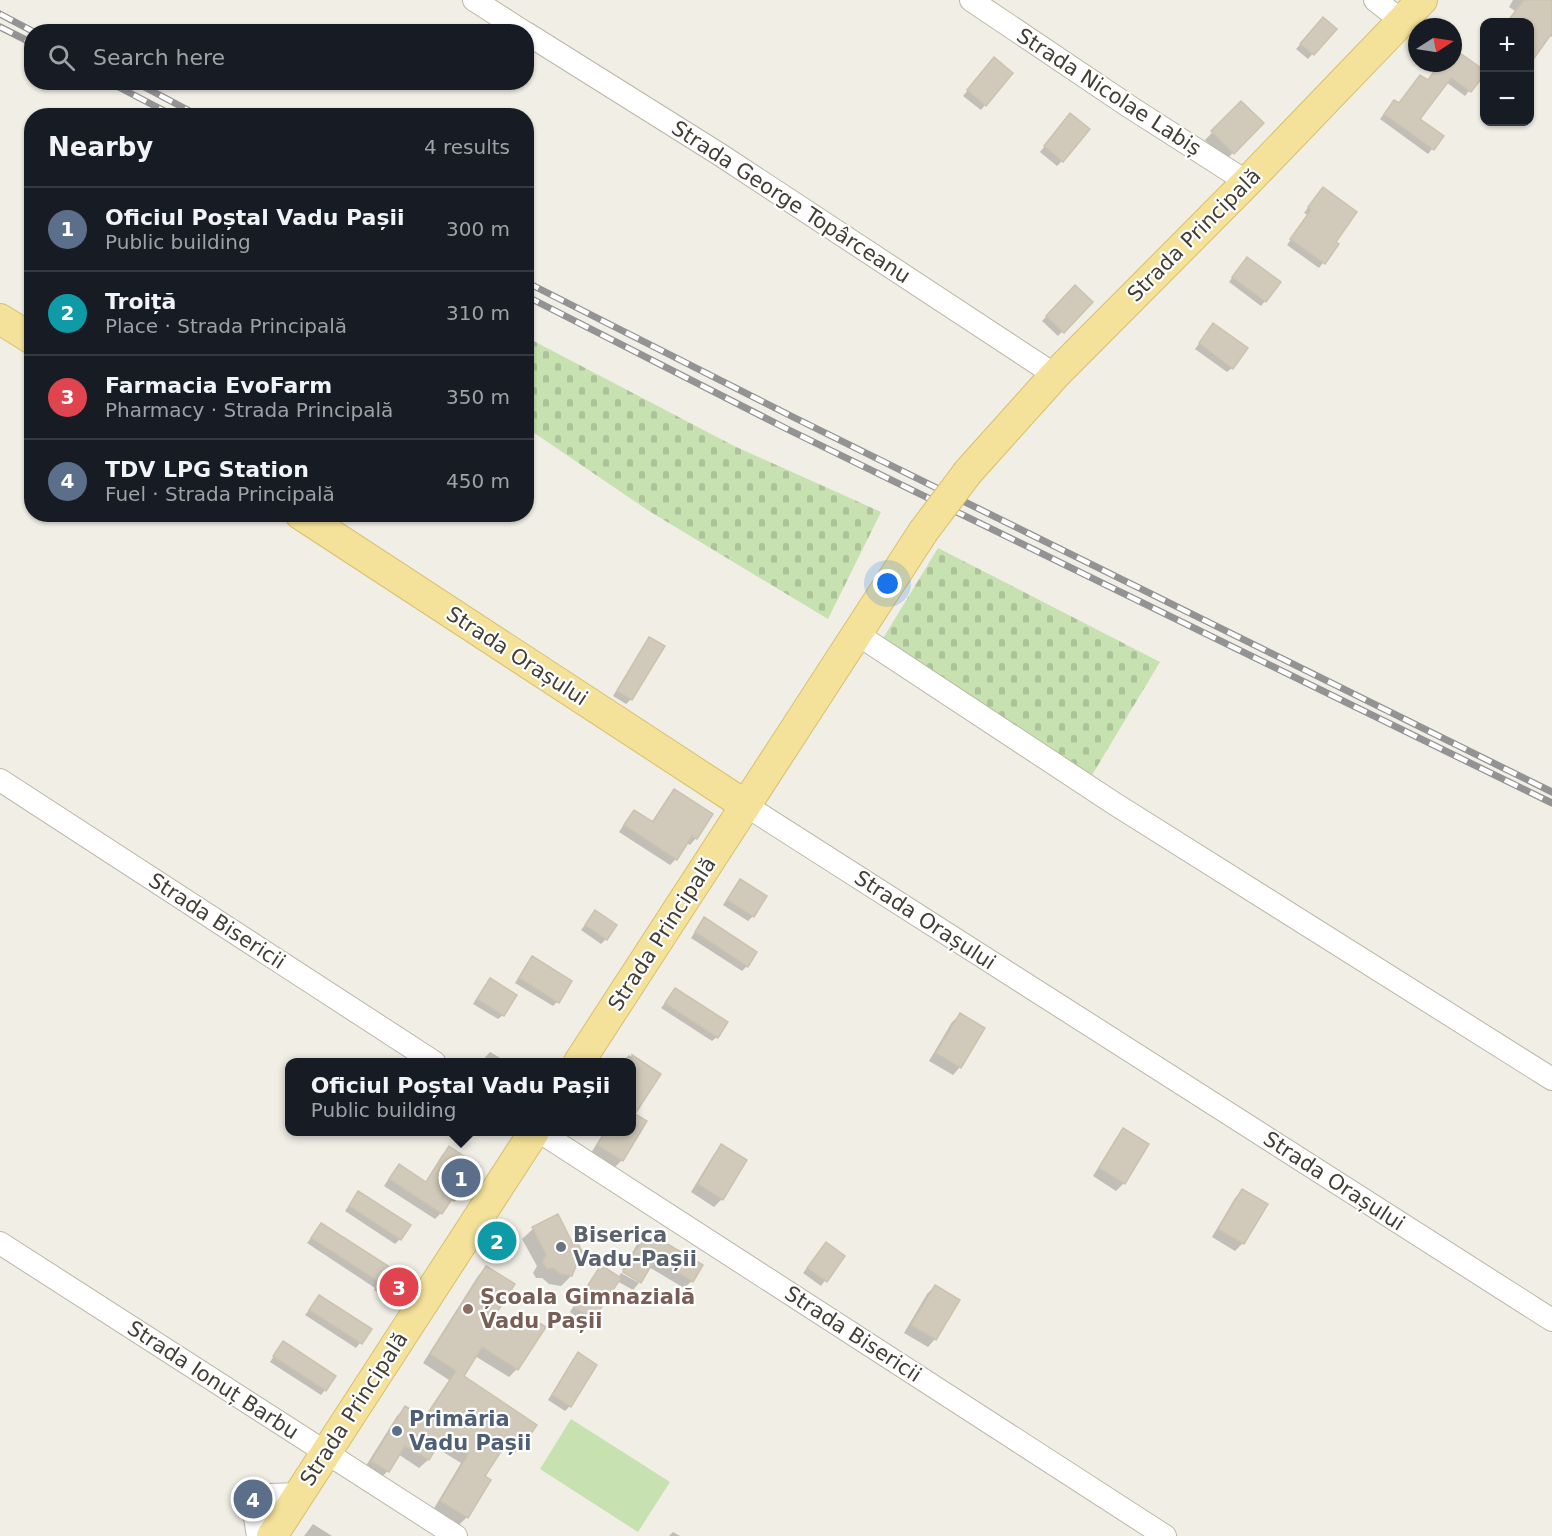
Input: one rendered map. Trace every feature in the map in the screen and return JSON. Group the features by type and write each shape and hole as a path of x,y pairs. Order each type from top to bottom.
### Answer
{"main road":[{"name":"Strada Principală","path":"582,1058 923,532 968,472 1055,375 1247,182 1412,10"},
{"path":"0,319 24,334"},
{"name":"Strada Orașului","path":"312,522 745,805"},
{"name":"Strada Principală","path":"272,1536 531,1136"}],"street":[{"name":"Strada George Topârceanu","path":"474,0 512,24"},
{"name":"Strada Nicolae Labiș","path":"971,0 1247,182"},
{"path":"1375,0 1412,10"},
{"name":"Strada George Topârceanu","path":"534,38 719,154 1055,375"},
{"path":"857,634 1115,804 1552,1079"},
{"name":"Strada Bisericii","path":"0,780 428,1058"},
{"name":"Strada Orașului","path":"745,805 1552,1320"},
{"name":"Strada Bisericii","path":"548,1136 1166,1536"},
{"name":"Strada Ionuț Barbu","path":"0,1243 456,1536"},
{"path":"258,1536 255,1518 270,1495 299,1494"}],"green space":[{"path":"534,341 734,446 881,512 828,619 649,511 534,433"},
{"path":"938,548 1160,662 1092,775 1086,774 882,640"},
{"path":"571,1419 670,1482 638,1532 540,1469"}],"building":[{"path":"1524,0 1552,0 1552,33 1534,58 1534,18 1510,18"},
{"path":"1323,17 1337,29 1314,55 1300,44"},
{"path":"1462,54 1480,67 1480,80 1471,92 1451,78 1420,119 1444,136 1434,150 1384,114 1394,100 1399,103 1420,75 1428,80 1434,72 1462,72"},
{"path":"994,57 1013,73 986,106 967,90"},
{"path":"1241,101 1264,123 1234,154 1211,131"},
{"path":"1070,113 1090,129 1063,162 1044,146"},
{"path":"1323,187 1357,212 1336,242 1339,244 1325,264 1290,239 1311,210 1308,207"},
{"path":"1247,257 1281,282 1266,302 1232,277"},
{"path":"1075,285 1093,302 1064,333 1046,316"},
{"path":"1213,323 1248,348 1233,369 1199,343"},
{"path":"649,637 665,646 632,700 617,691"},
{"path":"674,789 713,814 697,839 692,836 677,860 624,825 634,810 653,822"},
{"path":"740,879 767,896 754,917 727,900"},
{"path":"595,910 617,925 607,940 585,925"},
{"path":"704,917 757,952 748,967 695,932"},
{"path":"532,956 572,981 559,1003 519,978"},
{"path":"490,978 517,995 504,1016 477,999"},
{"path":"675,988 728,1022 718,1038 665,1003"},
{"path":"960,1013 985,1028 961,1068 936,1053"},
{"path":"632,1055 661,1074 636,1112 636,1058 632,1058"},
{"path":"636,1115 647,1121 623,1161 597,1145 603,1136 636,1136"},
{"path":"1123,1128 1149,1144 1125,1184 1099,1168"},
{"path":"721,1144 747,1160 723,1200 698,1184"},
{"path":"449,1146 480,1167 461,1197 456,1193 442,1214 389,1179 399,1164 426,1182"},
{"path":"1242,1189 1268,1204 1244,1244 1218,1229"},
{"path":"358,1191 411,1225 401,1240 349,1206"},
{"name":"Biserica Vadu-Pașii","path":"558,1214 573,1244 578,1244 582,1251 572,1276 560,1274 553,1268 547,1269 542,1262 546,1255 532,1227"},
{"path":"321,1223 410,1280 399,1298 378,1284 379,1282 311,1238"},
{"path":"647,1232 703,1265 693,1282 655,1259 641,1283 623,1272"},
{"path":"826,1242 845,1256 827,1282 807,1268"},
{"path":"601,1265 621,1278 593,1320 574,1307"},
{"path":"486,1266 515,1284 494,1317 518,1332 528,1316 546,1327 518,1370 482,1347 464,1376 537,1425 522,1447 509,1439 485,1476 491,1480 468,1518 440,1501 468,1455 442,1439 429,1460 405,1446 389,1472 371,1461 405,1406 425,1418 456,1371 430,1354"},
{"path":"935,1285 960,1300 936,1340 911,1325"},
{"path":"319,1295 372,1329 362,1344 309,1310"},
{"path":"283,1341 336,1376 326,1391 273,1356"},
{"path":"578,1352 597,1365 571,1407 552,1395"}],"railway":[{"path":"0,14 24,27"},
{"path":"0,27 24,39"},
{"path":"124,90 159,108"},
{"path":"150,90 184,108"},
{"path":"534,286 793,417 1552,792"},
{"path":"534,300 787,429 1552,803"}],"place":[{"name":"Oficiul Poștal Vadu Pașii","path":"461,1178"},
{"name":"Troiță","path":"497,1241"},
{"name":"Biserica Vadu-Pașii","path":"561,1247"},
{"name":"Farmacia EvoFarm","path":"399,1287"},
{"name":"Școala Gimnazială Vadu Pașii","path":"468,1309"},
{"name":"Primăria Vadu Pașii","path":"397,1431"},
{"name":"TDV LPG Station","path":"253,1499"}]}
